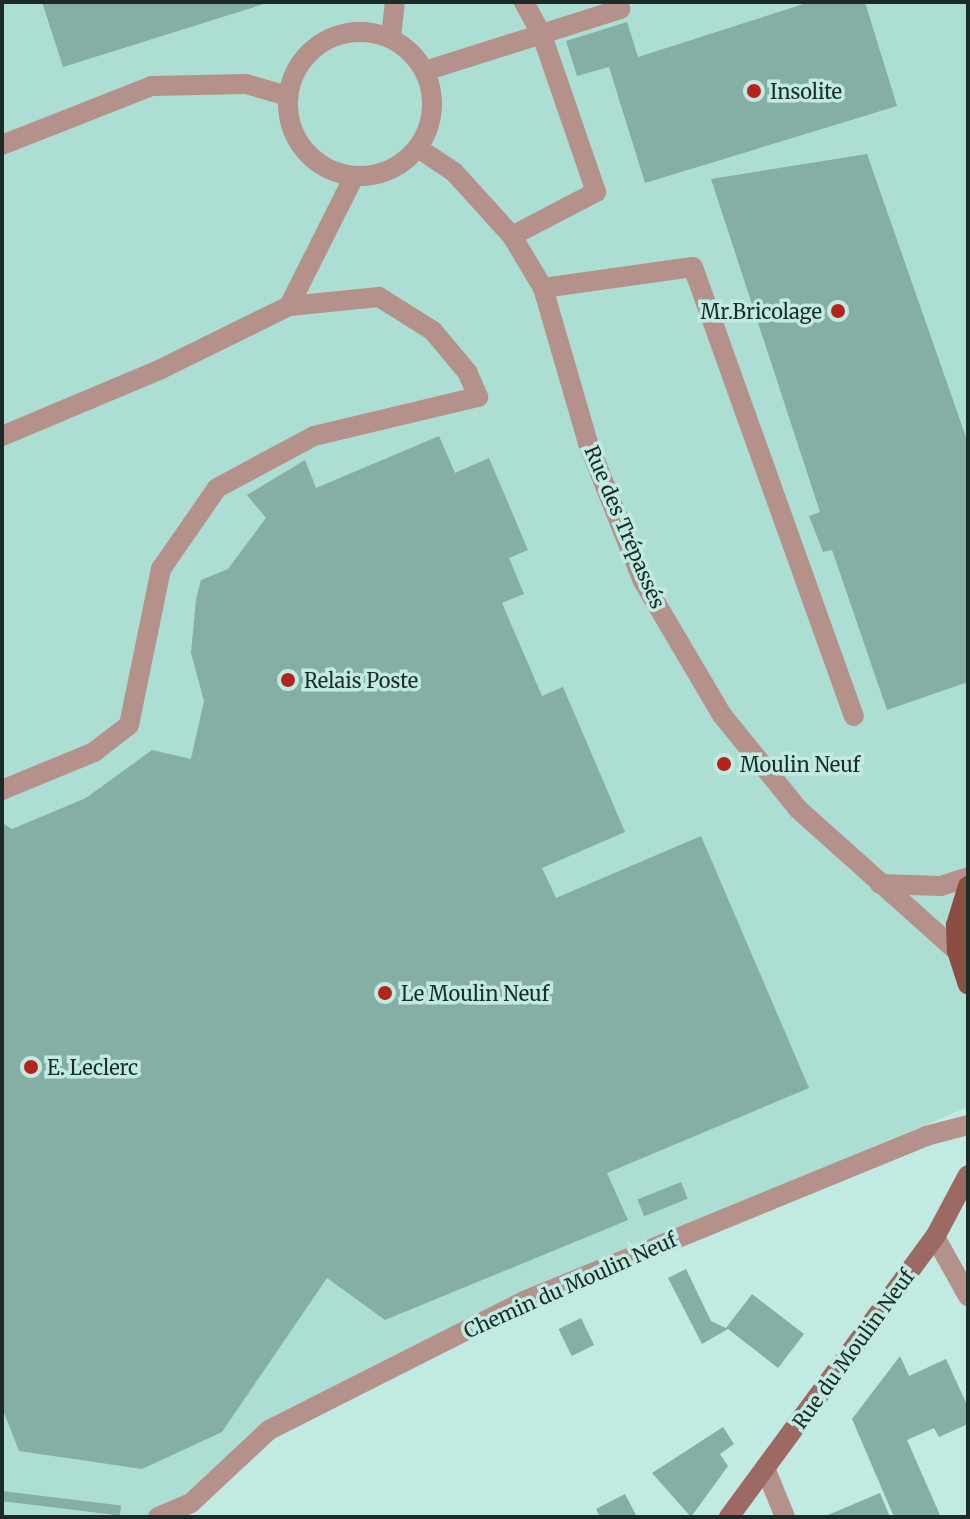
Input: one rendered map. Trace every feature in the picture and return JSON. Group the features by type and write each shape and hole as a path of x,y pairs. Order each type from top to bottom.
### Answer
{"main road":[{"path":"968,886 956,925 957,951 968,984"}],"street":[{"path":"391,38 395,2"},
{"path":"512,236 596,192 542,35 524,2"},
{"path":"425,71 620,9"},
{"path":"364,31 391,38 425,71 433,110 418,148 400,165 379,175 354,177 322,165 297,141 288,96 296,70 313,48 337,35 364,31"},
{"path":"2,145 152,86 246,84 288,96"},
{"name":"Rue des Trépassés","path":"418,148 454,172 512,236 543,288 588,443 643,581 722,715 798,809 957,951"},
{"path":"289,306 354,177"},
{"path":"543,288 693,267 854,716"},
{"path":"2,436 161,369 289,306 379,297 433,331 468,373 478,397 314,436 217,488 161,569 129,725 94,752 2,790"},
{"path":"880,884 941,886 968,877"},
{"name":"Chemin du Moulin Neuf","path":"158,1517 191,1503 269,1430 524,1301 926,1136 968,1125"},
{"name":"Rue du Moulin Neuf","path":"729,1517 935,1237 968,1175"},
{"path":"935,1237 968,1296"},
{"path":"765,1468 785,1517"}],"shaded area":[{"path":"2,2 968,2 968,1107 519,1295 265,1424 169,1517 2,1517"}],"building":[{"path":"42,2 267,2 267,3 63,67"},
{"name":"Insolite","path":"810,2 865,2 897,106 645,183 609,67 577,76 566,41 627,22 638,57"},
{"name":"Mr.Bricolage","path":"867,154 968,443 968,682 887,710 832,550 823,552 809,516 820,512 711,179"},
{"name":"Le Moulin Neuf","path":"439,436 455,473 489,458 528,550 509,558 524,594 502,603 542,696 563,687 625,832 542,868 556,898 701,836 809,1088 607,1173 628,1220 385,1320 327,1278 222,1432 142,1469 19,1451 2,1408 2,823 12,829 86,798 152,750 191,759 204,701 191,653 196,599 201,580 228,569 266,518 247,495 305,460 316,488"},
{"path":"681,1182 688,1199 644,1216 637,1200"},
{"path":"686,1269 711,1321 726,1328 752,1294 804,1334 778,1368 728,1329 702,1344 668,1278"},
{"path":"581,1318 594,1345 572,1356 559,1329"},
{"path":"900,1356 909,1376 946,1359 968,1407 968,1424 939,1437 934,1428 907,1440 940,1515 935,1517 894,1517 852,1419"},
{"path":"723,1427 734,1444 720,1454 728,1466 691,1517 652,1473"},
{"path":"2,1491 121,1506 120,1516 2,1501"},
{"path":"880,1493 890,1517 823,1517"},
{"path":"625,1494 637,1517 600,1517 596,1509"}],"place":[{"name":"Insolite","path":"754,91"},
{"name":"Mr.Bricolage","path":"838,311"},
{"name":"Relais Poste","path":"288,680"},
{"name":"Moulin Neuf","path":"724,764"},
{"name":"Le Moulin Neuf","path":"385,993"},
{"name":"E. Leclerc","path":"31,1067"}]}
